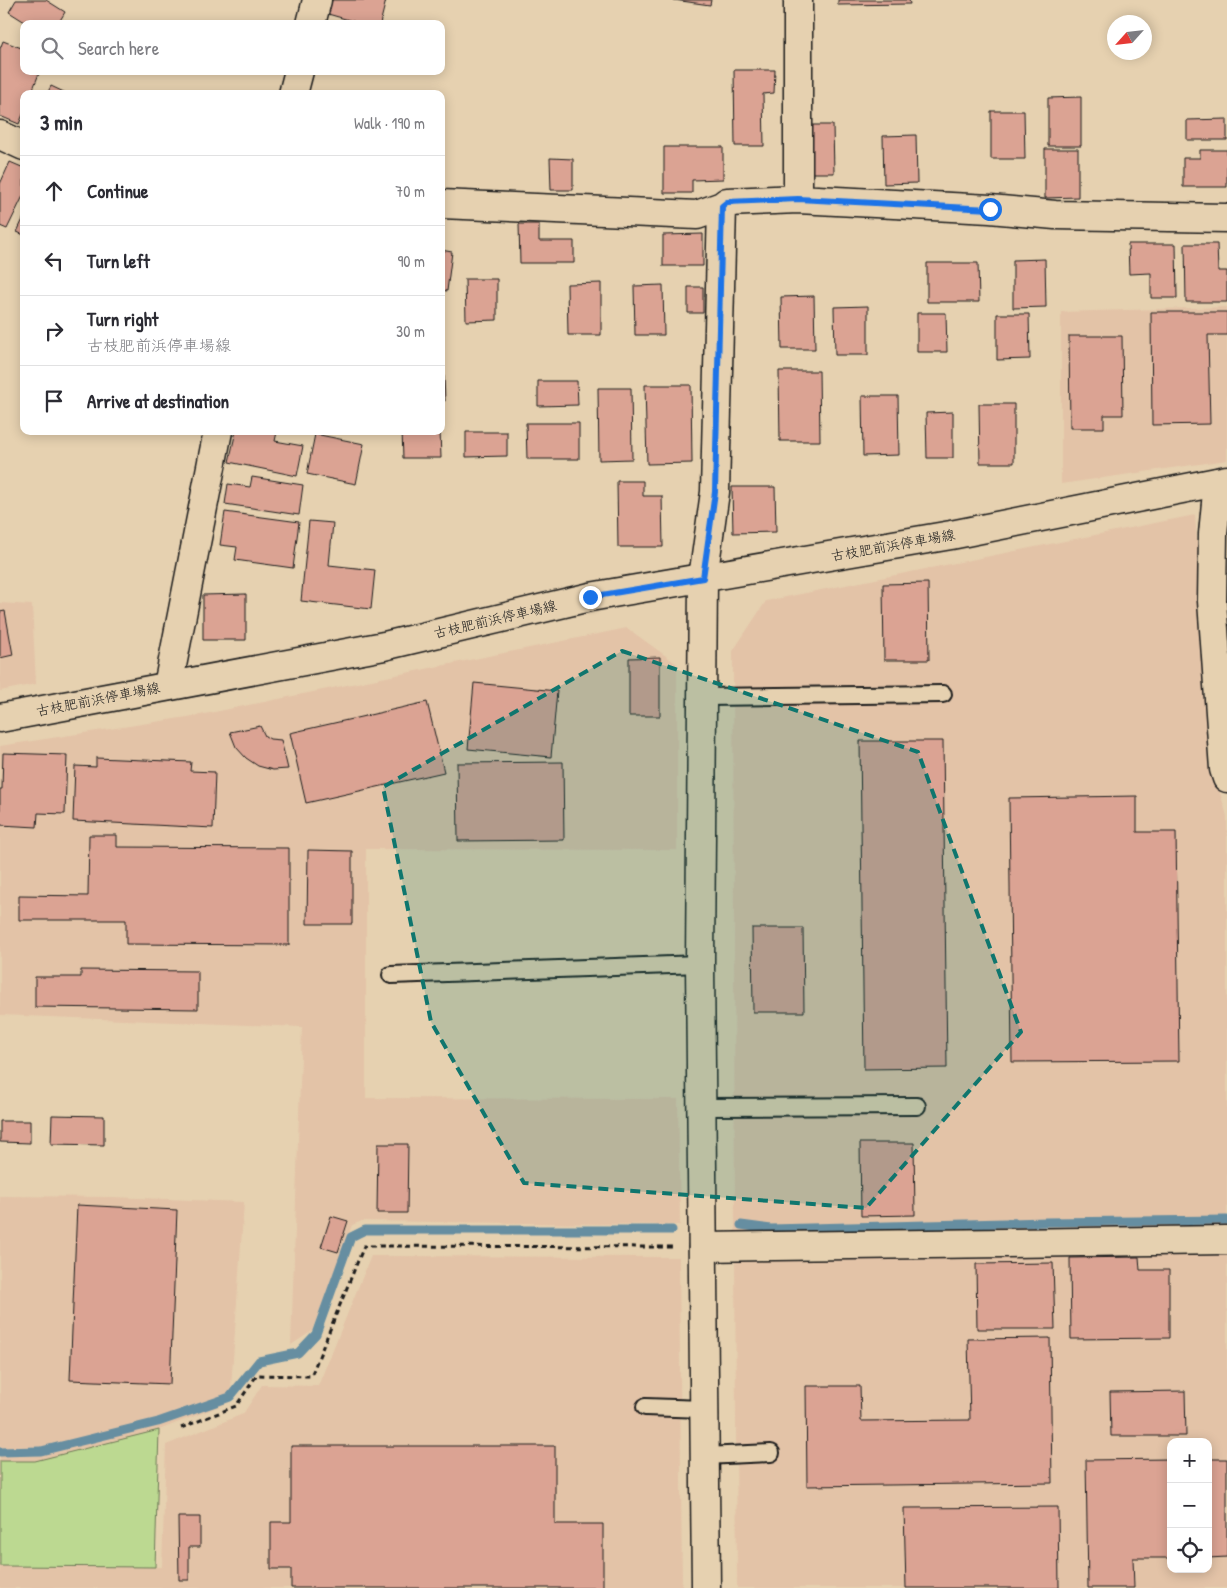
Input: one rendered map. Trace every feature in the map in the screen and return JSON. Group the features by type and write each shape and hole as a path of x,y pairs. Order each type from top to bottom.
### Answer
{"street":[{"path":"312,20 317,0"},
{"path":"798,0 798,199"},
{"path":"294,90 298,75"},
{"path":"0,135 20,144"},
{"path":"445,204 697,215 722,206 727,202 798,199 990,209 1055,215 1227,218"},
{"path":"706,1588 700,964 703,578 715,492 722,206"},
{"path":"168,686 217,435"},
{"path":"1223,481 1213,534 1212,602 1224,769 1227,778"},
{"name":"古枝肥前浜停車場線","path":"0,718 384,646 590,597 951,535 1223,481"},
{"path":"703,1247 1227,1240"}],"lane":[{"path":"702,697 943,694"},
{"path":"391,975 700,964"},
{"path":"702,1107 917,1106"},
{"path":"646,1407 704,1409"},
{"path":"705,1456 771,1453"}],"path":[{"path":"181,1428 236,1406 257,1375 311,1376 364,1246 703,1247"}],"highlighted area":[{"path":"622,651 918,752 1021,1032 866,1208 524,1183 431,1022 383,787"}],"shaded area":[{"path":"1227,307 1227,460 1061,484 1061,312"},
{"path":"1195,515 1213,769 1227,816 1227,1234 735,1237 733,651 766,601"},
{"path":"0,603 32,605 36,684 0,691"},
{"path":"627,628 677,664 677,850 366,849 366,1098 678,1099 680,1225 362,1221 352,1225 312,1331 291,1345 302,1027 0,1015 0,746 200,715"},
{"path":"0,1196 112,1197 244,1202 230,1402 159,1430 35,1461 0,1461"},
{"path":"1227,1248 1227,1588 737,1588 735,1254"},
{"path":"371,1256 679,1257 682,1588 0,1588 0,1566 162,1567 166,1445 243,1414 262,1385 318,1386"}],"green space":[{"path":"159,1430 155,1567 0,1566 0,1461 35,1461"}],"building":[{"path":"16,0 46,0 65,12 60,20 22,20 9,12"},
{"path":"332,0 386,0 381,20 349,20 328,14"},
{"path":"674,0 711,0 710,5"},
{"path":"838,0 909,0 910,4 838,5"},
{"path":"3,41 20,47 20,75 38,75 33,90 20,90 19,124 0,116 0,49"},
{"path":"734,70 775,70 774,93 763,94 764,146 735,146"},
{"path":"51,86 60,90 49,90"},
{"path":"1081,97 1081,146 1048,146 1048,98"},
{"path":"991,111 1024,111 1025,159 991,159"},
{"path":"1227,119 1227,140 1187,140 1187,120"},
{"path":"800,125 833,125 834,173 801,173"},
{"path":"916,135 917,183 884,184 883,136"},
{"path":"664,147 723,147 723,179 692,180 692,193 664,193"},
{"path":"1045,149 1078,149 1078,197 1045,198"},
{"path":"1200,150 1227,150 1227,187 1183,187 1183,158 1200,158"},
{"path":"550,158 573,159 573,190 551,190"},
{"path":"10,162 20,166 20,202 7,229 0,226 0,184"},
{"path":"519,224 539,224 539,241 574,241 574,263 520,263"},
{"path":"703,234 703,266 663,266 663,235"},
{"path":"1128,244 1176,244 1177,298 1151,298 1151,273 1129,274"},
{"path":"1185,244 1217,244 1218,271 1227,271 1227,302 1186,302"},
{"path":"445,251 452,252 447,291 445,291"},
{"path":"1045,259 1046,307 1013,308 1013,260"},
{"path":"927,263 978,263 979,302 927,302"},
{"path":"465,279 497,279 497,320 466,321"},
{"path":"601,283 601,335 568,335 567,284"},
{"path":"663,285 664,335 635,335 634,286"},
{"path":"688,287 703,287 703,313 688,313"},
{"path":"814,296 815,349 782,349 781,297"},
{"path":"868,306 868,355 835,355 834,307"},
{"path":"1151,312 1227,312 1227,335 1208,335 1210,424 1152,425"},
{"path":"917,313 946,313 947,352 917,352"},
{"path":"997,314 1029,314 1030,359 997,360"},
{"path":"1069,336 1122,336 1123,415 1104,415 1104,428 1070,428"},
{"path":"779,371 819,371 820,441 780,441"},
{"path":"538,381 577,381 578,405 538,406"},
{"path":"645,385 691,385 692,463 647,464"},
{"path":"598,388 631,388 632,459 599,460"},
{"path":"862,396 898,396 899,455 863,456"},
{"path":"979,404 1014,404 1014,463 980,463"},
{"path":"953,412 953,458 927,458 926,413"},
{"path":"526,423 579,423 579,459 527,459"},
{"path":"466,432 507,432 507,456 466,457"},
{"path":"235,435 276,435 275,441 303,446 297,476 229,462"},
{"path":"315,435 364,444 356,484 307,474"},
{"path":"402,435 440,435 441,458 403,458"},
{"path":"252,477 303,485 299,515 225,504 228,484 250,487"},
{"path":"617,481 643,481 643,496 662,496 663,547 618,547"},
{"path":"732,487 775,487 776,532 733,533"},
{"path":"225,512 299,522 293,568 235,560 237,547 220,545"},
{"path":"309,521 333,523 329,565 375,570 371,609 301,601"},
{"path":"928,583 929,660 884,660 883,584"},
{"path":"246,594 246,640 203,640 203,595"},
{"path":"5,611 13,655 0,658 0,612"},
{"path":"660,657 660,716 629,716 629,658"},
{"path":"474,683 557,691 551,757 468,749"},
{"path":"427,702 444,772 306,803 290,733"},
{"path":"260,726 265,736 270,739 281,740 288,769 273,770 258,766 246,758 236,747 230,732"},
{"path":"860,741 943,741 947,1068 864,1069"},
{"path":"3,753 67,755 65,814 38,813 37,827 0,825"},
{"path":"96,758 191,762 190,771 215,772 213,828 73,821 75,766 96,767"},
{"path":"563,762 564,840 458,841 457,763"},
{"path":"1137,796 1137,832 1176,832 1179,1061 1012,1062 1009,798"},
{"path":"89,835 117,835 117,847 289,848 289,945 126,944 126,920 19,920 19,895 88,896"},
{"path":"308,850 352,851 352,924 307,924"},
{"path":"752,928 803,928 804,1012 753,1012"},
{"path":"81,970 198,971 198,1009 35,1007 35,977 81,977"},
{"path":"52,1115 104,1116 104,1145 51,1144"},
{"path":"0,1121 30,1121 30,1143 0,1142"},
{"path":"860,1143 914,1143 915,1215 861,1216"},
{"path":"378,1144 408,1144 407,1213 377,1213"},
{"path":"77,1205 177,1210 170,1384 70,1380"},
{"path":"331,1216 348,1221 338,1252 321,1247"},
{"path":"1139,1257 1140,1270 1169,1270 1169,1338 1071,1339 1070,1258"},
{"path":"1053,1263 1055,1329 977,1329 976,1264"},
{"path":"1050,1338 1052,1483 807,1486 806,1386 860,1386 861,1421 970,1420 968,1339"},
{"path":"1185,1391 1186,1436 1111,1436 1110,1392"},
{"path":"291,1446 555,1446 555,1524 603,1524 603,1588 291,1588 291,1569 271,1569 271,1522 291,1522"},
{"path":"1167,1459 1167,1558 1133,1558 1134,1588 1088,1588 1086,1460"},
{"path":"1212,1459 1227,1459 1227,1557 1212,1558"},
{"path":"1058,1507 1059,1588 906,1588 904,1508"},
{"path":"178,1517 200,1517 200,1547 189,1547 189,1580 179,1580"}],"waterway":[{"path":"741,1225 771,1229 1047,1222 1227,1220"},
{"path":"0,1452 41,1451 158,1422 230,1397 259,1361 298,1353 316,1334 351,1237 365,1230 672,1230"}],"route":[{"path":"590,597 703,578 715,492 722,206 727,202 798,199 990,209"}]}
